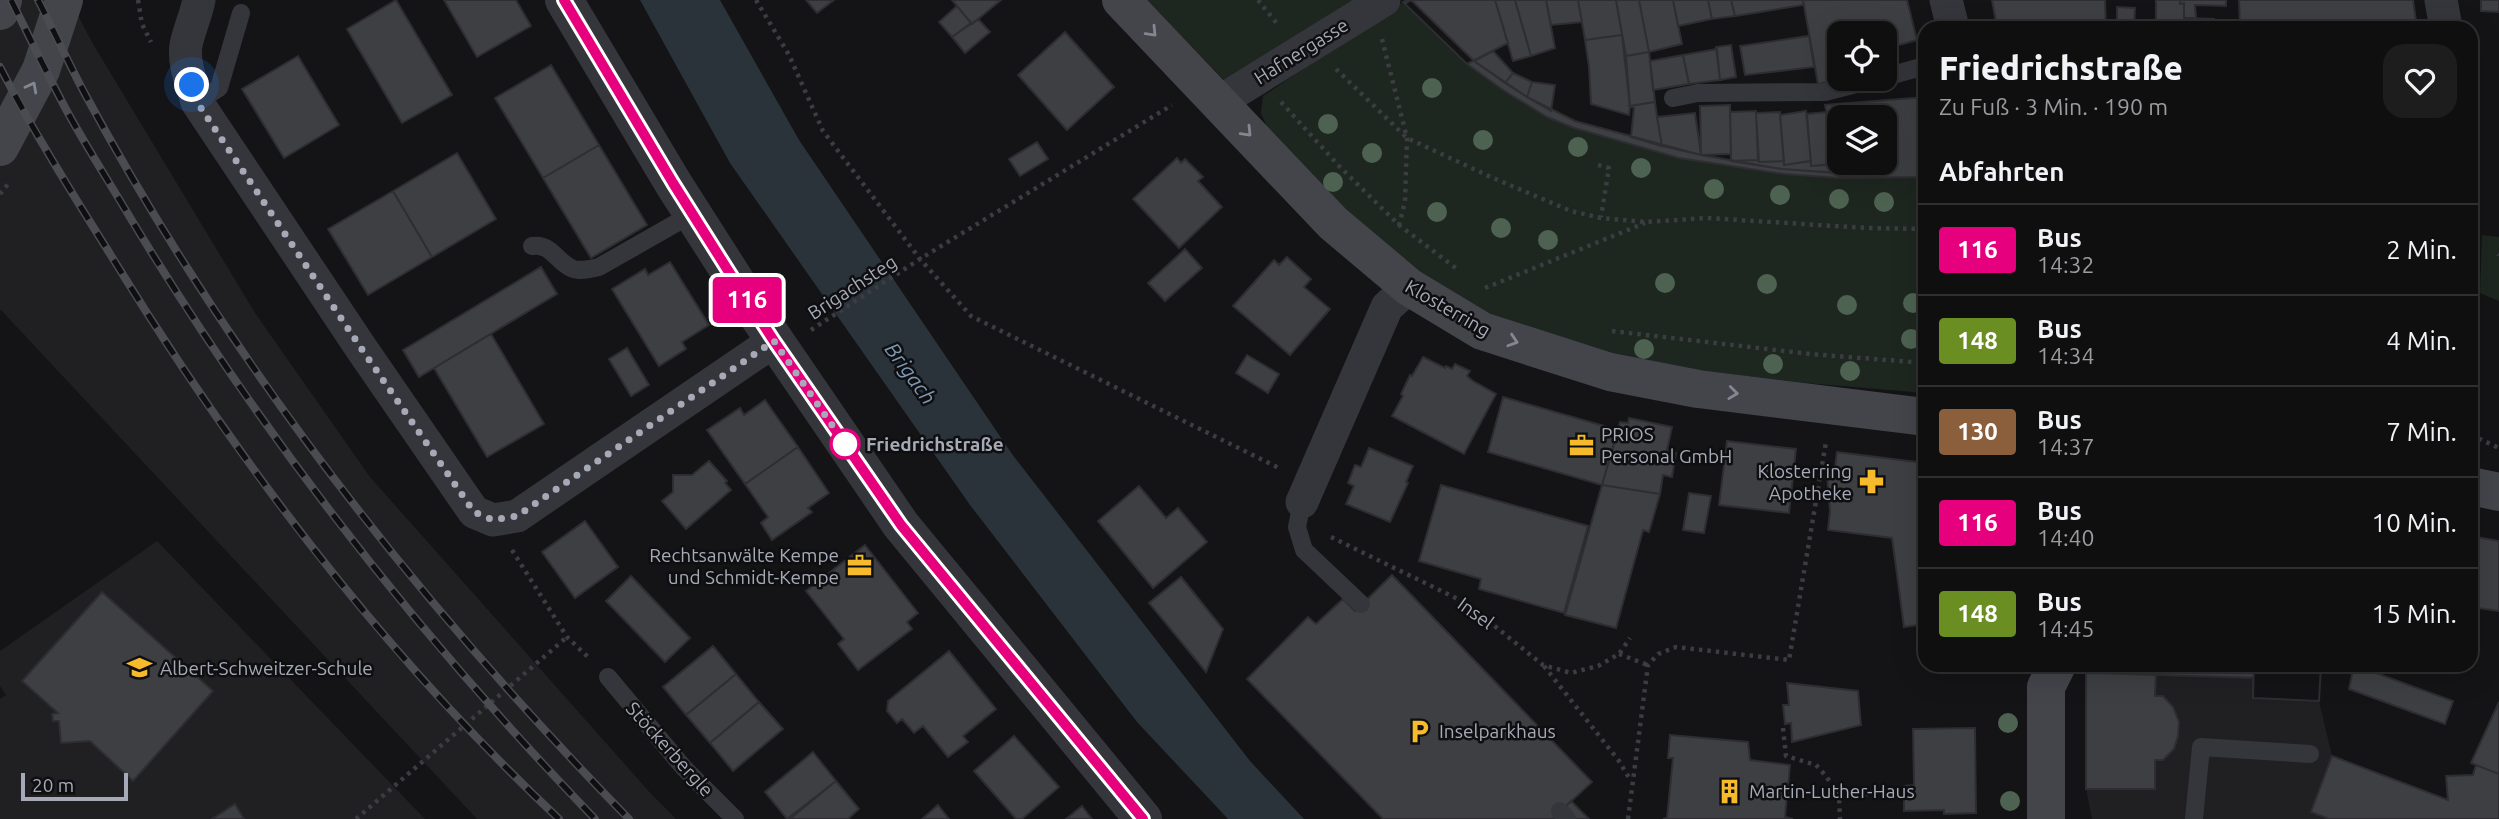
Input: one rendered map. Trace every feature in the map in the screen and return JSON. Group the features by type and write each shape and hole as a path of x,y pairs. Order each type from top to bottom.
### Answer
{"main road":[{"path":"0,11 3,0"},
{"path":"0,147 41,70 64,0"},
{"name":"Klosterring","path":"1121,0 1334,223 1409,287 1482,331 1609,372 1698,389 1918,416"},
{"path":"2478,488 2499,492"},
{"path":"2045,672 2046,819"}],"street":[{"path":"199,0 186,45 188,68 197,102 474,512 493,520 517,516 790,337"},
{"path":"564,0 692,214 790,337 901,525 1143,819"},
{"path":"1946,0 1951,21"},
{"path":"2441,0 2445,21"},
{"name":"Hafnergasse","path":"1219,102 1379,3"},
{"path":"1297,488 1387,307 1409,287"}],"lane":[{"path":"197,102 219,88 241,13"},
{"path":"1897,74 1918,68"},
{"path":"1674,98 1698,93 1829,91"},
{"path":"532,246 548,248 571,268 585,270 599,267 692,214"},
{"path":"1297,488 1297,527 1304,550 1361,604"},
{"name":"Stöckerbergle","path":"608,677 684,768 735,819"},
{"path":"2194,819 2201,747 2310,754"}],"path":[{"path":"756,0 789,55 824,131 920,259 971,316 1297,488"},
{"path":"1258,0 1285,33"},
{"path":"1379,3 1407,138 1405,201 1399,225 1392,237"},
{"path":"1332,65 1407,138 1571,211 1601,218 1646,222 1707,218 1918,229"},
{"name":"Brigachsteg","path":"790,337 1181,99"},
{"path":"1279,100 1339,166 1399,225 1465,275"},
{"path":"1598,165 1609,168 1601,218"},
{"path":"1491,293 1483,289 1646,222"},
{"path":"1606,330 1810,354 1918,362"},
{"path":"2478,438 2499,448"},
{"path":"1629,819 1648,665 1658,654 1676,647 1788,660 1826,440"},
{"path":"356,819 567,636 493,520"},
{"name":"Insel","path":"1324,533 1466,603 1543,665 1571,673 1598,666 1619,654"},
{"path":"1630,638 1619,654 1648,665"},
{"path":"1543,665 1619,761 1632,783"},
{"path":"1783,728 1786,756 1816,765 1839,796 1840,819"},
{"path":"1839,796 1899,792"}],"shaded area":[{"path":"0,0 70,0 93,44 255,313 370,477 676,819 477,819 0,309"},
{"path":"1146,0 1354,0 1225,81"},
{"path":"1403,2 1467,64 1575,128 1679,158 1839,178 1918,177 1918,392 1651,365 1481,312 1425,279 1380,244 1270,134 1261,113 1263,96"},
{"path":"2482,235 2499,237 2499,301 2480,293"},
{"name":"Albert-Schweitzer-Schule","path":"157,541 425,819 0,819 0,699 6,695 0,686 0,651"},
{"path":"2086,673 2253,678 2253,698 2319,701 2332,756 2311,812 2329,819 2092,819 2086,789"}],"water":[{"name":"Brigach","path":"640,0 720,0 799,140 1012,454 1250,761 1304,819 1228,819 1137,722 970,505 730,163"}],"building":[{"path":"396,0 452,95 402,123 347,29"},
{"path":"444,0 516,0 531,26 477,57"},
{"path":"806,0 834,0 817,13"},
{"path":"952,0 1001,0 972,24"},
{"path":"1411,0 1474,61 1527,97 1575,121 1701,155 1782,169 1827,172 1827,175 1838,175 1839,178 1784,174 1679,158 1574,128 1547,117 1467,64 1403,2"},
{"path":"1411,0 1495,0 1508,43 1467,64 1405,4"},
{"path":"1495,0 1515,0 1531,56 1513,61"},
{"path":"1515,0 1546,0 1555,48 1531,56"},
{"path":"1546,0 1578,0 1582,22 1551,25"},
{"path":"1578,0 1616,0 1622,35 1585,40"},
{"path":"1616,0 1639,0 1649,52 1626,56"},
{"path":"1639,0 1673,0 1682,44 1649,52"},
{"path":"1673,0 1708,0 1712,19 1678,26"},
{"path":"1708,0 1731,0 1735,16 1712,19"},
{"path":"1731,0 1803,0 1803,5 1735,16"},
{"path":"1803,0 1907,0 1917,40 1897,46 1897,21 1827,21 1827,82 1818,84"},
{"path":"1992,0 2105,0 2106,21 1996,21"},
{"path":"2156,0 2180,0 2180,4 2184,3 2184,21 2156,21"},
{"path":"2180,0 2226,0 2226,6 2195,5 2196,18 2184,18 2184,3 2180,4"},
{"path":"2239,0 2413,0 2416,21 2240,21"},
{"path":"2481,0 2499,0 2499,12 2481,11"},
{"path":"957,6 971,23 952,37 939,22"},
{"path":"2117,7 2135,8 2134,21 2117,21"},
{"path":"2184,18 2214,19 2214,21 2184,21"},
{"path":"978,19 990,32 965,53 952,37"},
{"path":"1065,32 1114,87 1067,130 1018,75"},
{"path":"1622,35 1629,115 1591,104 1585,40"},
{"path":"1809,36 1814,67 1745,75 1740,46"},
{"path":"1731,45 1736,77 1720,80 1716,47"},
{"path":"1717,49 1720,80 1689,84 1683,55"},
{"path":"1493,51 1513,73 1505,83 1474,61"},
{"path":"1649,52 1655,102 1630,106 1626,56"},
{"path":"1683,55 1689,84 1653,90 1650,61"},
{"path":"298,56 339,125 284,158 242,89"},
{"path":"551,65 599,145 543,178 495,98"},
{"path":"1513,73 1532,82 1527,97 1505,83"},
{"path":"1532,82 1555,85 1551,111 1527,97"},
{"path":"1918,98 1918,177 1839,178 1838,175 1897,175 1897,105 1827,105 1827,115 1825,105"},
{"path":"1655,102 1662,146 1631,137 1634,108 1630,106"},
{"path":"1730,105 1731,154 1701,155 1700,106"},
{"path":"1756,111 1758,160 1731,161 1730,112"},
{"path":"1806,111 1811,161 1784,165 1780,115"},
{"path":"1780,112 1784,161 1759,162 1756,113"},
{"path":"1826,112 1827,165 1811,166 1807,114"},
{"path":"1695,113 1701,155 1662,146 1657,117"},
{"path":"1037,142 1048,159 1020,176 1009,159"},
{"path":"599,145 647,225 591,258 543,178"},
{"path":"457,153 496,219 432,257 393,191"},
{"path":"1177,158 1181,163 1185,159 1203,177 1198,181 1222,207 1179,248 1133,199"},
{"path":"1731,161 1784,161 1784,165 1811,161 1811,166 1827,165 1827,172 1782,169"},
{"path":"393,191 432,257 368,295 328,229"},
{"path":"1185,249 1202,268 1165,301 1148,283"},
{"path":"1287,257 1311,279 1304,287 1330,309 1290,355 1233,306 1274,260 1279,265"},
{"path":"670,262 709,325 682,342 686,349 659,366 612,289 645,269 648,275"},
{"path":"541,267 557,294 419,377 403,350"},
{"path":"491,334 544,424 487,457 434,368"},
{"path":"627,348 649,385 631,396 609,359"},
{"path":"1247,355 1279,374 1268,393 1236,373"},
{"path":"1423,357 1445,368 1446,366 1452,369 1455,364 1470,371 1467,376 1496,394 1464,454 1392,416 1410,375 1412,376"},
{"path":"1503,397 1618,430 1602,485 1488,452"},
{"path":"765,400 798,447 745,484 707,430 740,408 744,415"},
{"path":"1629,418 1672,427 1667,450 1676,453 1672,477 1663,475 1660,494 1602,485 1620,422 1628,423"},
{"path":"1727,441 1796,449 1789,513 1719,505"},
{"path":"798,447 829,493 808,508 812,512 772,540 761,523 768,517 745,484"},
{"path":"1369,448 1413,466 1390,522 1346,504 1354,486 1348,483 1355,465 1361,467"},
{"path":"1837,452 1918,462 1918,625 1904,627 1892,538 1828,530 1830,511 1827,475 1834,474"},
{"path":"709,461 727,481 725,483 731,490 686,529 662,501 673,492 673,475 692,475"},
{"path":"1441,485 1588,526 1564,613 1479,589 1481,579 1419,561"},
{"path":"1602,485 1660,494 1649,532 1643,530 1616,628 1565,615"},
{"path":"1139,486 1166,518 1178,508 1207,542 1153,588 1098,521"},
{"path":"1689,493 1711,496 1704,533 1683,530"},
{"path":"585,521 618,567 575,598 542,552"},
{"path":"2478,537 2499,541 2499,611 2478,608"},
{"path":"865,545 918,613 907,622 912,629 858,670 838,644 844,639 806,591"},
{"name":"Inselparkhaus","path":"1392,575 1592,782 1554,817 1556,819 1383,819 1247,679 1308,617 1316,624 1343,599 1355,611"},
{"path":"631,576 690,638 665,662 606,601"},
{"path":"1181,577 1223,629 1206,672 1149,603"},
{"path":"102,592 213,691 133,781 90,741 61,743 59,721 53,721 52,714 58,713 22,681"},
{"path":"713,646 736,674 686,715 663,687"},
{"path":"949,651 996,709 963,736 968,742 948,757 923,726 914,733 902,719 897,723 887,711 888,701"},
{"path":"2096,672 2164,672 2164,674"},
{"path":"2254,672 2321,672 2319,701 2253,698"},
{"path":"2321,672 2319,701 2253,698 2253,678 2096,673"},
{"path":"2353,672 2373,672 2453,701 2445,724 2349,689"},
{"path":"2086,673 2156,674 2155,696 2163,696 2173,707 2179,722 2174,749 2163,760 2155,760 2155,789 2086,789"},
{"path":"736,674 759,702 710,743 686,715"},
{"path":"1787,683 1858,691 1861,725 1792,742 1791,723 1785,724 1783,705 1789,705"},
{"path":"759,702 783,729 733,771 710,743"},
{"path":"2499,702 2499,774 2471,763"},
{"path":"1975,728 1976,813 1944,814 1944,810 1904,811 1904,786 1914,785 1913,729"},
{"name":"Martin-Luther-Haus","path":"1670,735 1748,742 1750,760 1790,765 1785,817 1793,819 1663,819 1667,818 1673,758 1668,758"},
{"path":"1014,736 1059,787 1022,819 1016,819 974,771"},
{"path":"813,752 836,781 787,819 765,792"},
{"path":"2332,756 2448,800 2446,776 2473,775 2476,765 2499,774 2499,819 2329,819 2311,812"},
{"path":"836,781 859,809 848,819 790,819"},
{"path":"1571,801 1589,819 1554,817"},
{"path":"235,804 244,819 212,819"},
{"path":"938,805 949,819 922,819"},
{"path":"1082,806 1092,819 1066,819"}],"railway":[{"path":"11,0 68,113 122,204 173,287 283,447 401,601 528,748 595,819"},
{"path":"38,0 85,94 141,193 201,290 265,384 332,476 402,565 475,652 629,819"},
{"path":"0,67 52,159 156,326 259,477 371,620 431,689 559,819"}],"bus line":[{"name":"116","path":"564,0 729,272 901,525 1143,819"}],"place":[{"name":"Friedrichstraße","path":"845,444"},
{"name":"PRIOS Personal GmbH","path":"1581,445"},
{"name":"Klosterring Apotheke","path":"1872,482"},
{"name":"Rechtsanwälte Kempe und Schmidt-Kempe","path":"859,566"},
{"name":"Albert-Schweitzer-Schule","path":"140,668"},
{"name":"Inselparkhaus","path":"1419,731"},
{"name":"Martin-Luther-Haus","path":"1729,791"}],"route":[{"path":"192,85 197,102 474,512 493,520 517,516 774,341 845,444"}]}
